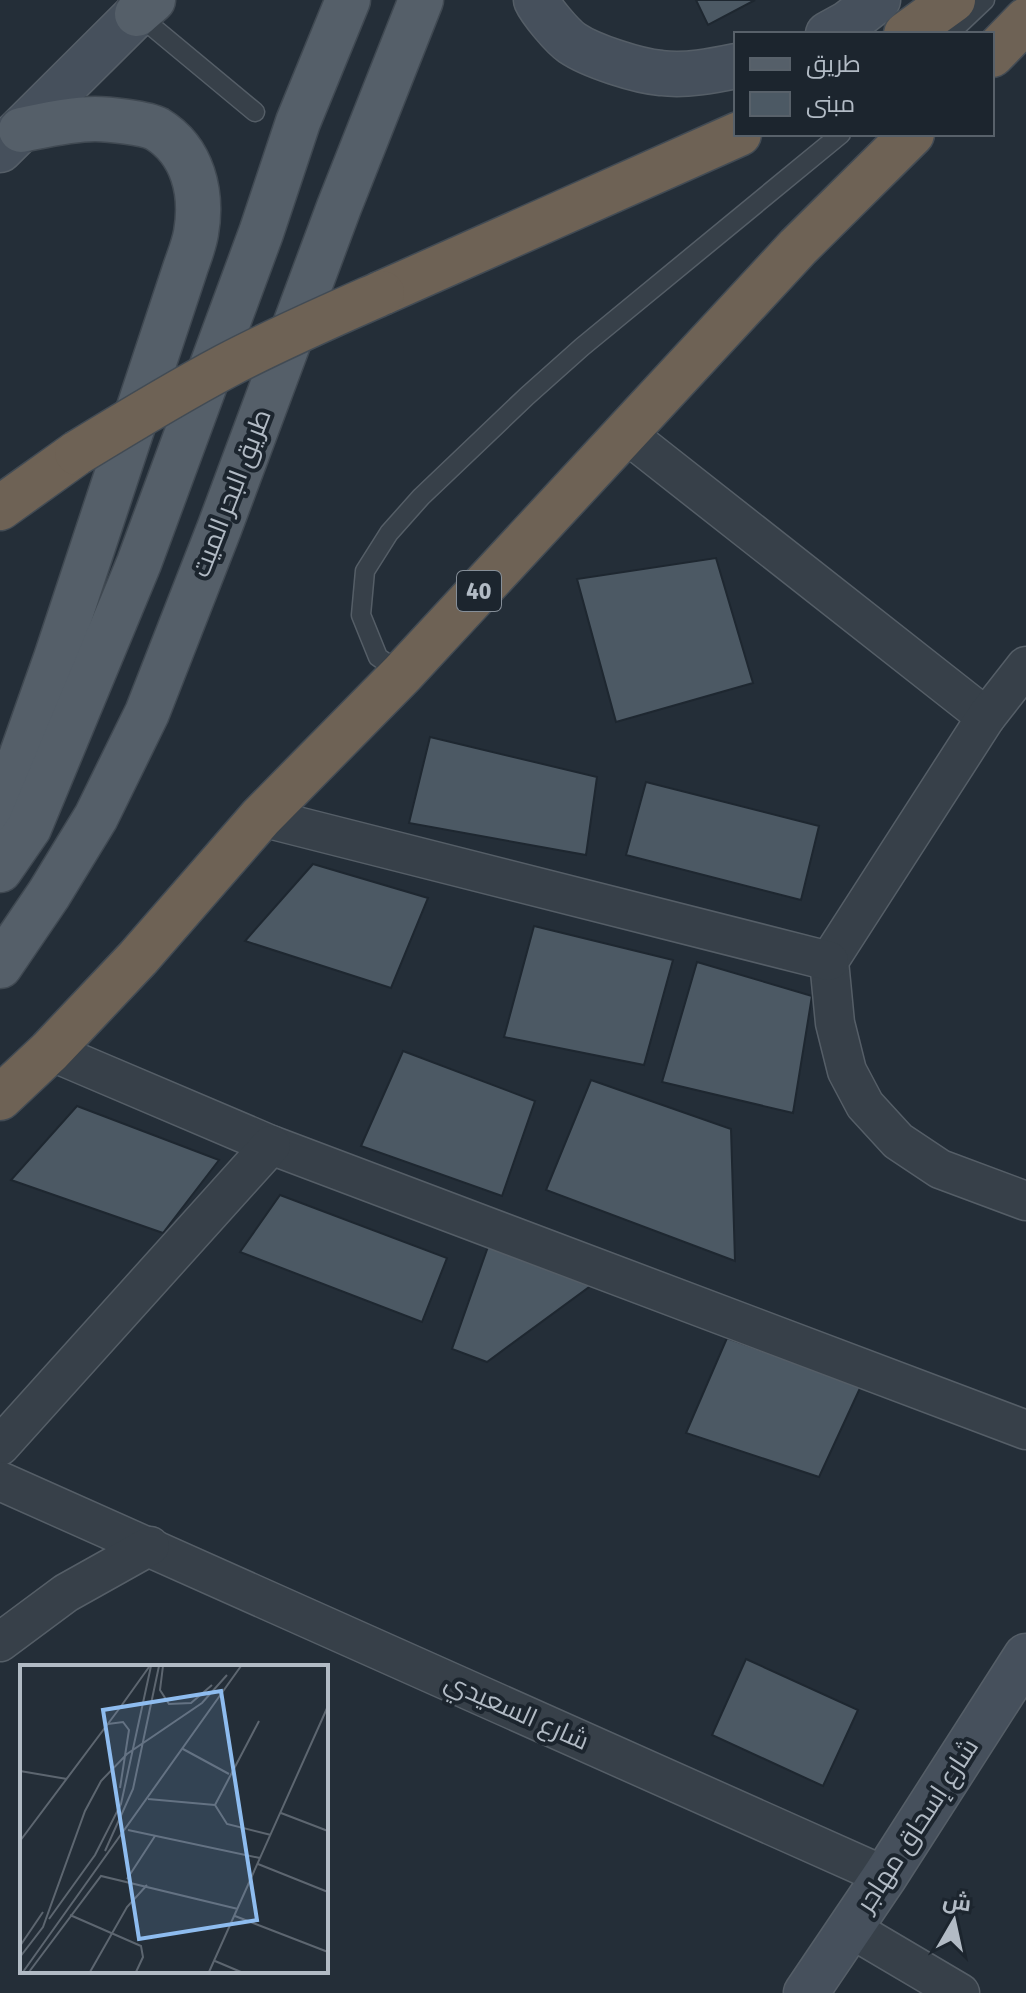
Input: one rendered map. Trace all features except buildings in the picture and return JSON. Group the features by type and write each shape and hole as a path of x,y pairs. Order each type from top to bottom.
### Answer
{"highway":[{"path":"909,32 953,0"},
{"path":"994,53 1026,20"},
{"path":"0,508 77,453 151,407 303,327 735,136"},
{"name":"40","path":"0,1098 50,1051 138,958 261,817 402,674 798,247 910,136"}],"main road":[{"path":"0,870 29,828 139,563 261,233 298,122 348,0"},
{"name":"طريق البحر الميت","path":"0,966 96,817 147,713 421,0"},
{"path":"0,816 56,658 189,257 196,234 198,207 194,173 188,161 155,128 98,119 73,120 11,140"},
{"path":"298,122 328,178 339,207"}],"street":[{"path":"536,0 571,42 610,61 660,73 707,72 734,66"},
{"path":"832,32 878,0"},
{"path":"11,140 137,5"},
{"path":"624,432 986,717"},
{"path":"1026,666 986,717 829,961 835,1023 847,1071 865,1105 898,1141 940,1169 1026,1201"},
{"path":"261,817 829,961"},
{"path":"50,1051 271,1145 1026,1430"},
{"path":"0,1446 271,1145"},
{"name":"شارع السعيدي","path":"0,1481 885,1876"},
{"path":"0,1642 66,1593 150,1546"},
{"name":"شارع إسحاق مهاجر","path":"806,1993 1026,1656"},
{"path":"850,1928 960,1993"}],"lane":[{"path":"951,32 985,0"},
{"path":"137,5 255,112"},
{"path":"402,674 378,657 361,615 365,571 389,533 421,497 582,347 839,136"}]}
